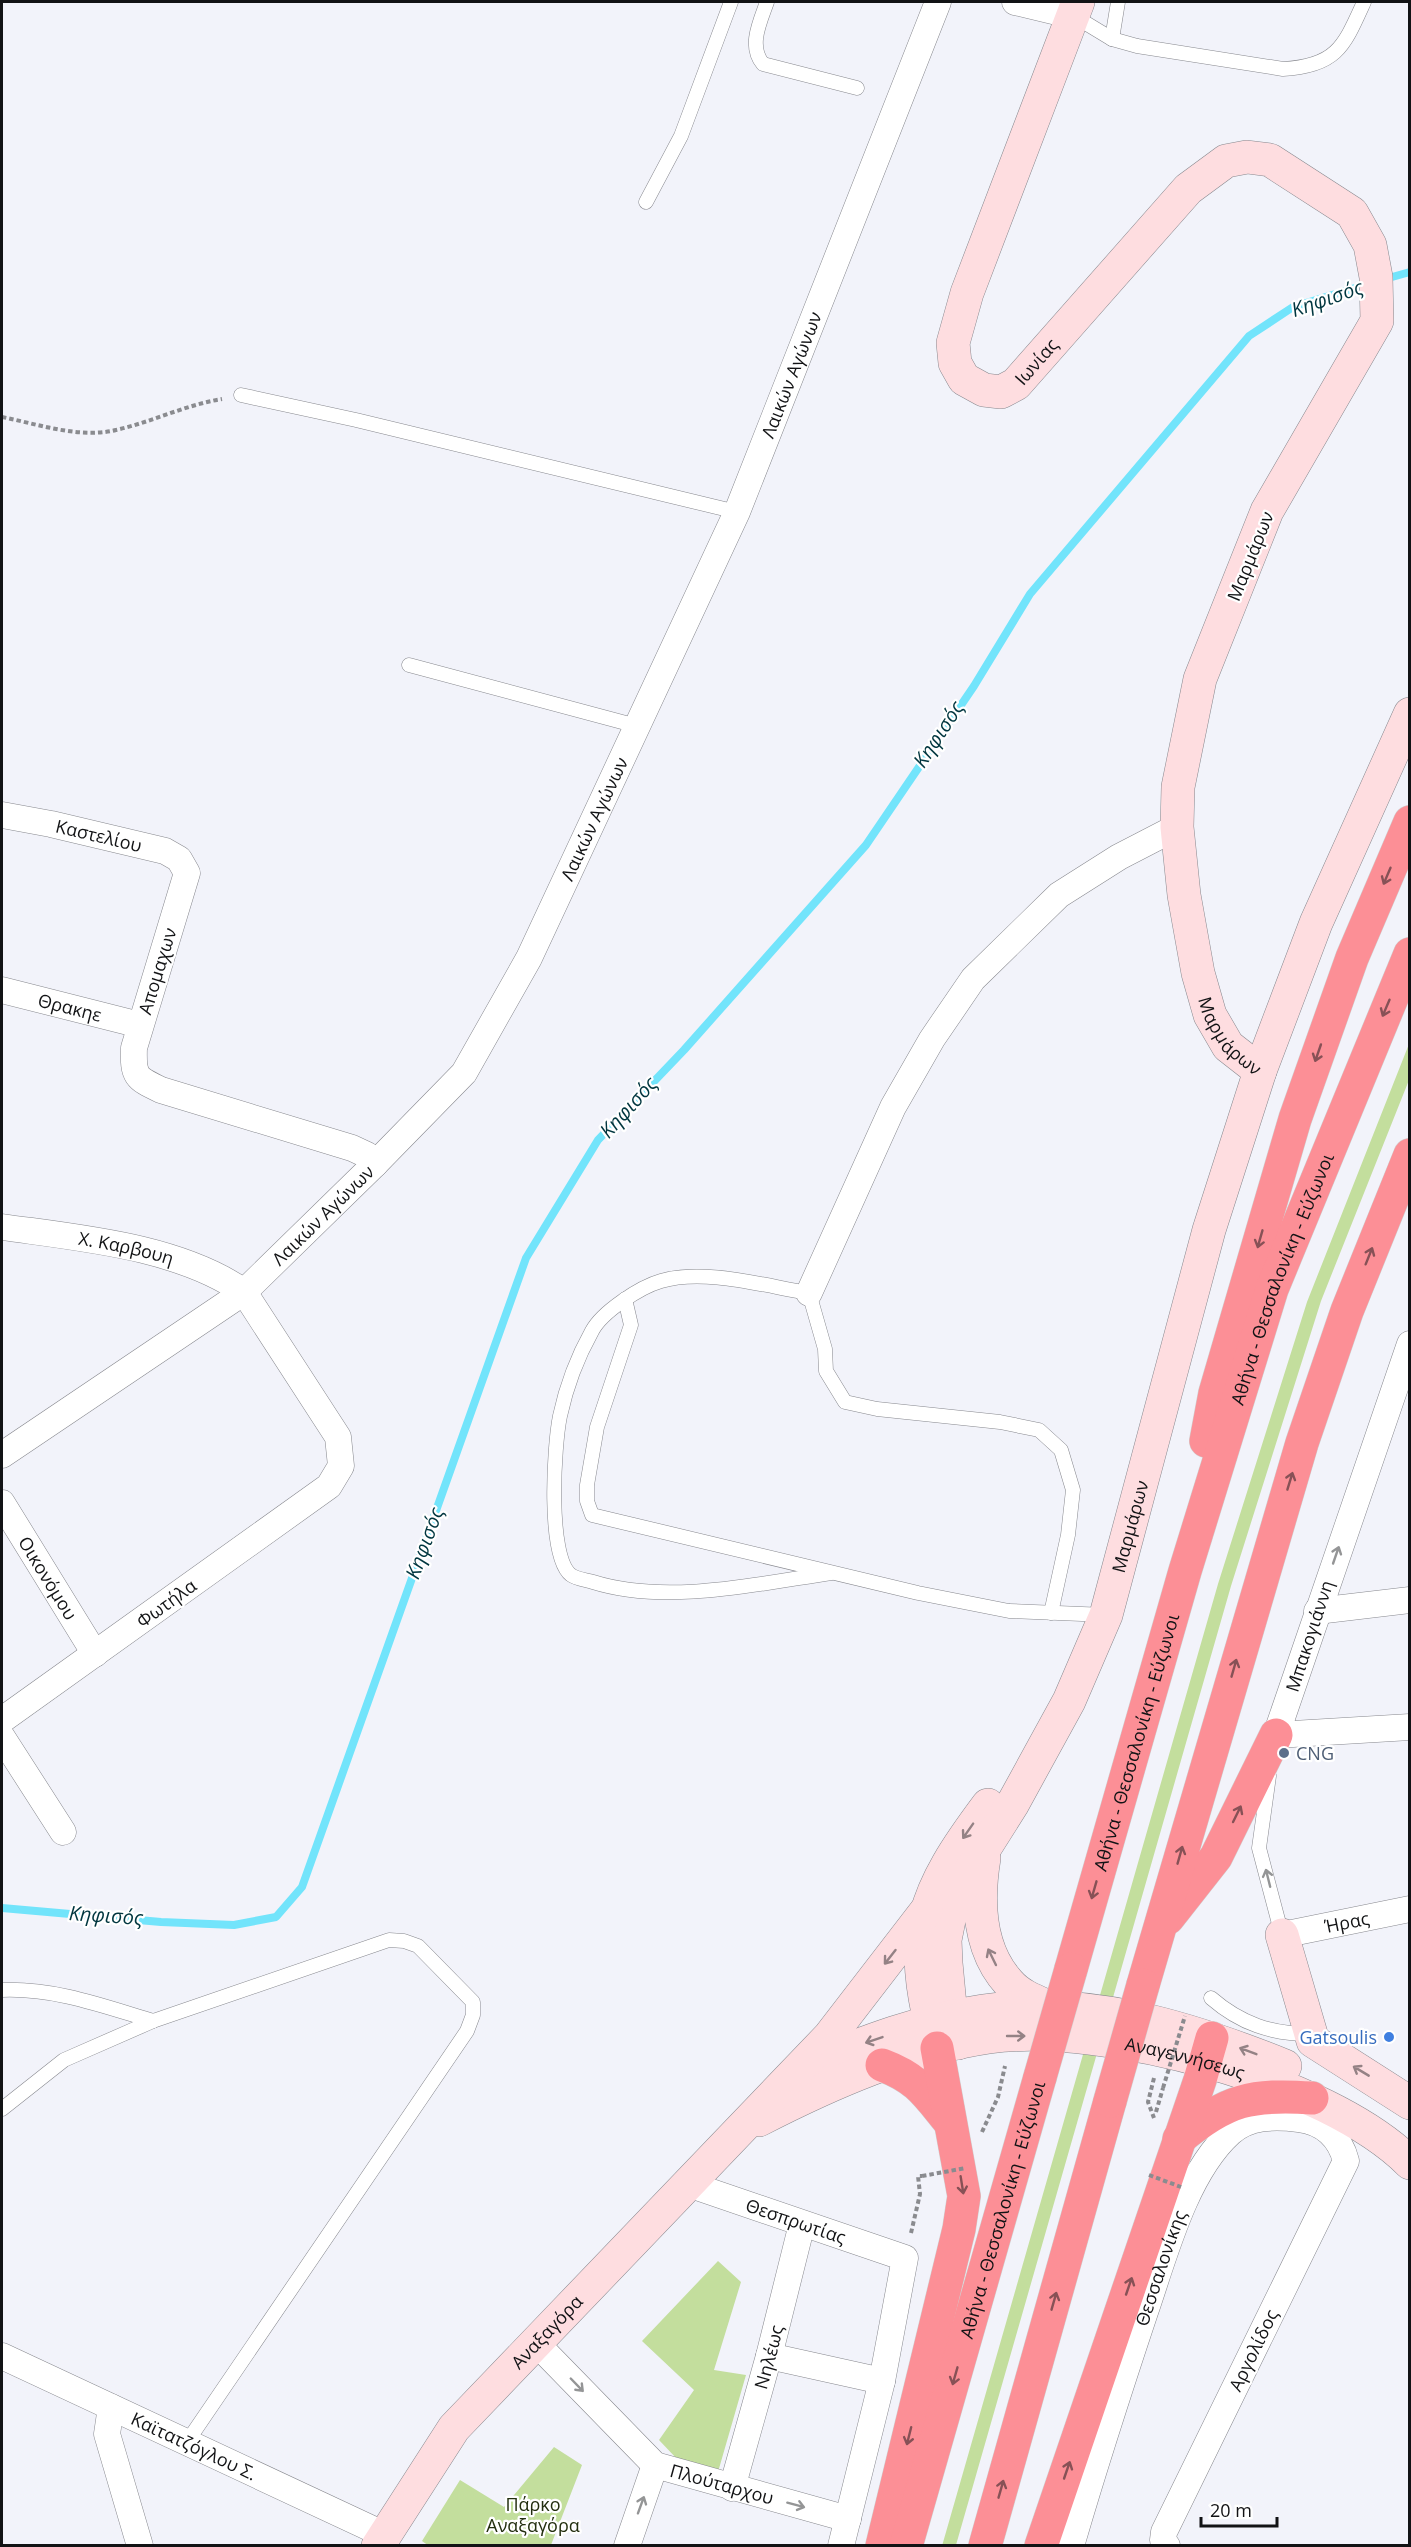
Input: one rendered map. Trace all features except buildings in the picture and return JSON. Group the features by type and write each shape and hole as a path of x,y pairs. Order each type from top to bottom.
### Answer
{"highway":[{"path":"1185,1571 1215,1393 1295,1119 1352,958 1410,822"},
{"name":"Αθήνα - Θεσσαλονίκη - Εύζωνοι","path":"906,2546 1185,1571 1272,1288 1410,954"},
{"path":"985,2546 1158,1932 1302,1443 1347,1311 1410,1155"},
{"path":"1158,1932 1216,1857 1276,1735"},
{"path":"882,2546 959,2229 964,2196 953,2127 944,2032"},
{"path":"1041,2546 1209,2050"},
{"path":"882,2065 899,2072 923,2087 953,2127"},
{"path":"1179,2139 1218,2112 1249,2098 1271,2096 1312,2098"}],"main road":[{"name":"Ιωνίας","path":"1076,9 967,293 952,343 955,363 964,379 984,390 1001,392 1016,384 1188,189 1226,161 1247,157 1270,160 1352,213 1370,245 1376,277 1377,321"},
{"name":"Μαρμάρων","path":"944,2032 945,1940 949,1920 964,1881 1012,1805 1069,1701 1106,1616 1209,1230 1260,1071 1228,1046 1210,1015 1198,973 1184,895 1177,827 1178,787 1200,679 1267,511 1377,321"},
{"path":"1260,1071 1316,923 1410,714"},
{"name":"Μαρμάρων","path":"944,2032 920,1960 920,1935 926,1911 944,1869 966,1833 998,1792 1036,1758"},
{"path":"985,1846 980,1908 987,1946 1009,1984 1050,2008"},
{"path":"796,2070 829,2037 926,1911"},
{"path":"1282,1935 1310,2034 1316,2046 1367,2074 1410,2103"},
{"name":"Αναγεννήσεως","path":"944,2032 1006,2008 1050,2008 1122,2015 1209,2050 1312,2098 1376,2134 1410,2163"},
{"name":"Αναγεννήσεως","path":"944,2032 1083,2038 1209,2050 1322,2084 1354,2102 1410,2140"},
{"name":"Αναξαγόρα","path":"736,2132 808,2095 882,2065 944,2032"},
{"name":"Αναξαγόρα","path":"381,2540 454,2427 796,2070 864,2043 944,2032"}],"street":[{"name":"Λαικών Αγώνων","path":"2,1455 244,1292 464,1073 529,958 737,512 938,2"},
{"path":"1016,2 1076,9"},
{"name":"Καστελίου","path":"2,815 165,851 179,859 187,873"},
{"path":"809,1293 894,1107 932,1039 973,979 1059,895 1119,857 1177,827"},
{"name":"Απομαχων","path":"187,873 140,1025 134,1048 133,1070 140,1080 161,1090 352,1148 367,1155 375,1164"},
{"name":"Θρακηε","path":"2,990 140,1025"},
{"name":"Χ. Καρβουη","path":"2,1227 84,1239 169,1258 225,1279 244,1292"},
{"name":"Φωτήλα","path":"2,1720 329,1486 341,1466 338,1437 244,1292"},
{"name":"Μπακογιάννη","path":"1276,1735 1410,1344"},
{"name":"Οικονόμου","path":"2,1503 95,1654"},
{"path":"1317,1611 1410,1600"},
{"path":"1276,1735 1410,1727"},
{"path":"2,1737 63,1832"},
{"name":"Ήρας","path":"1282,1935 1410,1909"},
{"name":"Θεσσαλονίκης","path":"1071,2546 1110,2414 1182,2204 1209,2160 1230,2134 1250,2121 1276,2117 1303,2120 1323,2127 1336,2138 1346,2161"},
{"name":"Αργολίδος","path":"1165,2543 1164,2532 1346,2161"},
{"name":"Θεσπρωτίας","path":"688,2184 904,2258"},
{"name":"Νηλέως","path":"732,2488 769,2356 802,2224"},
{"path":"841,2546 882,2381 904,2258"},
{"name":"Πλούταρχου","path":"536,2343 655,2465 848,2519"},
{"name":"Καϊτατζόγλου Σ.","path":"2,2356 187,2442 381,2540"},
{"path":"769,2356 882,2381"},
{"path":"111,2407 107,2434 140,2546"},
{"path":"627,2546 655,2465"}],"lane":[{"path":"646,202 681,136 731,2"},
{"path":"767,2 757,32 756,46 757,57 763,64 857,88"},
{"path":"1112,39 1119,2"},
{"path":"1076,9 1112,39 1222,62 1283,69 1304,68 1321,63 1345,44 1364,2"},
{"path":"241,395 368,422 737,512"},
{"path":"409,665 637,726"},
{"path":"831,1573 749,1585 658,1593 614,1589 572,1576 561,1560 553,1501 560,1416 579,1357 593,1328 625,1299 659,1281 692,1275 809,1293 825,1349 826,1371 845,1402 1039,1430 1061,1450 1073,1490 1068,1535 1051,1613"},
{"path":"625,1299 631,1324 597,1427 587,1485 587,1501 592,1515 831,1573 1009,1611 1106,1616"},
{"name":"Μπακογιάννη","path":"1276,1735 1261,1817 1259,1848 1282,1935"},
{"path":"2,2109 64,2060 153,2021 389,1940 404,1941 418,1946 473,2002 473,2015 467,2031 187,2442"},
{"path":"2,1990 27,1989 66,1995 153,2021"},
{"path":"1211,1998 1225,2010 1256,2026 1277,2033 1310,2034"}],"path":[{"path":"2,417 81,433 115,431 201,402 241,395"},
{"path":"1158,2103 1185,2016"},
{"path":"998,2097 1005,2064"},
{"path":"1154,2118 1148,2102 1155,2076"},
{"path":"904,2258 920,2199 918,2176 966,2168"},
{"path":"1149,2175 1181,2187"}],"green space":[{"path":"1409,1044 1409,1080 1321,1301 1231,1586 956,2545 942,2546 1218,1584 1307,1302"},
{"path":"718,2261 741,2282 714,2370 746,2375 718,2472 677,2459 659,2440 694,2390 642,2341"},
{"name":"Πάρκο Αναξαγόρα","path":"554,2447 582,2465 551,2545 429,2546 422,2541 460,2480 504,2507"}],"waterway":[{"name":"Κηφισός","path":"1385,279 1410,272"},
{"name":"Κηφισός","path":"2,1908 161,1922 234,1925 276,1917 302,1887 526,1258 598,1140 684,1050 866,845 974,686 1030,594 1249,336 1293,307 1368,284"}],"place":[{"name":"CNG","path":"1284,1753"},
{"name":"Gatsoulis","path":"1389,2037"}]}
